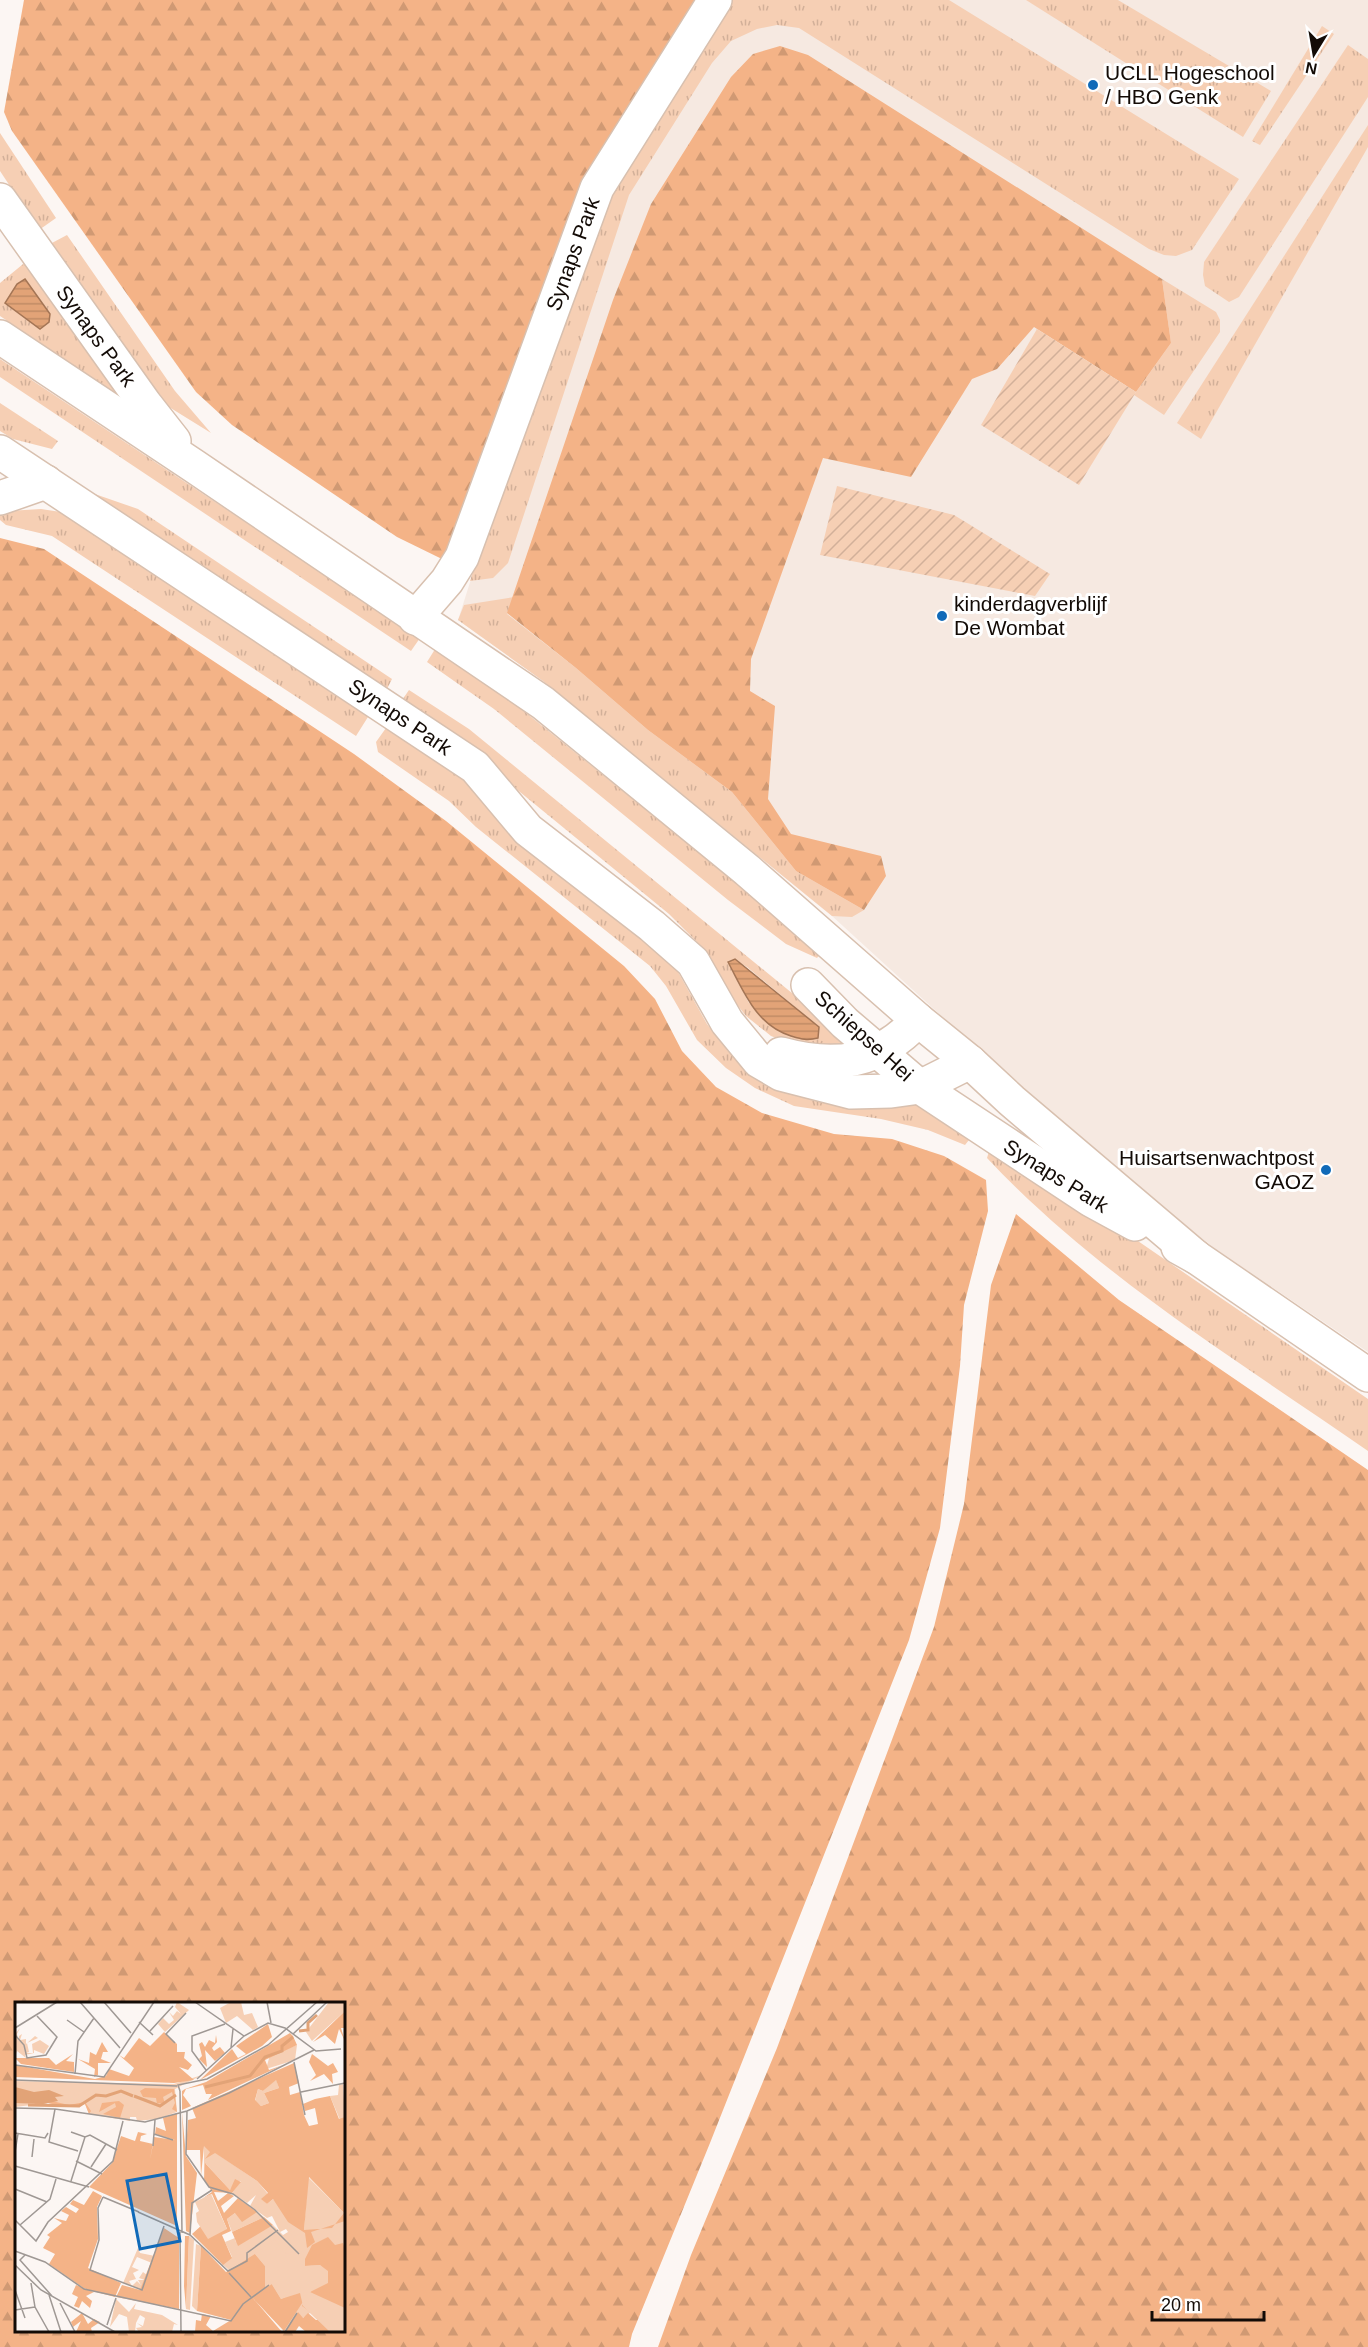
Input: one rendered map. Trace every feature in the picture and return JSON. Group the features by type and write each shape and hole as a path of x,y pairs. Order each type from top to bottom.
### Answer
{"street":[{"name":"Synaps Park","path":"416,618 447,581 462,557 597,188 715,0"},
{"name":"Synaps Park","path":"0,200 145,404 194,466"},
{"name":"Synaps Park","path":"0,337 543,704 747,870 918,1020 1196,1257 1368,1375"},
{"name":"Synaps Park","path":"0,452 475,767 528,830 652,926 693,962 728,1022 759,1061 781,1074 851,1092 891,1091 920,1087 970,1062"},
{"path":"0,498 46,482"},
{"name":"Schiepse Hei","path":"808,985 844,1023 920,1087"},
{"path":"745,1043 810,1062 854,1060 879,1052 907,1032 918,1020"},
{"name":"Synaps Park","path":"920,1087 1091,1200 1196,1257"}],"shaded area":[{"path":"732,0 1368,0 1368,1352 1214,1248 1074,1137 832,916 543,681 458,620 497,498 583,263"},
{"path":"25,279 50,314 49,322 40,329 5,303 17,284"},
{"path":"735,959 819,1027 818,1038 795,1037 779,1031 760,1016 728,962"}],"green space":[{"path":"24,0 697,0 444,560 397,537 232,425 196,392 12,131 4,112"},
{"path":"732,0 949,0 1239,179 1192,250 1176,256 1164,255 1149,249 799,28 777,25 757,29 731,41 712,63 629,195 508,563 493,578 470,581 497,498 606,199 637,143"},
{"path":"1026,0 1118,0 1271,91 1243,137"},
{"path":"1322,26 1334,34 1260,145 1252,141"},
{"path":"1348,45 1368,59 1368,97 1239,297 1229,302 1205,286 1204,262"},
{"path":"780,46 808,55 1162,279 1171,343 1136,392 1034,327 997,369 972,379 911,477 823,458 751,659 750,691 775,706 768,799 791,834 881,856 886,876 864,910 796,871 732,792 648,730 507,613 613,300 651,204 731,77 753,54"},
{"path":"1368,125 1368,147 1201,439 1177,423"},
{"path":"0,133 56,218 39,230 0,171"},
{"path":"67,235 175,391 211,433 169,407 146,386 50,244"},
{"path":"28,260 121,394 115,393 0,316 0,283","holes":["17,284 49,322 40,329 6,303"]},
{"path":"1162,279 1216,312 1220,320 1220,332 1164,415 1134,395 1171,343"},
{"path":"1037,329 1136,392 1079,485 981,425"},
{"path":"0,359 420,638 411,651 0,377"},
{"path":"0,403 58,441 52,449 13,439 0,431"},
{"path":"837,486 954,515 1050,574 1035,596 820,555"},
{"path":"89,492 138,509 392,679 384,695"},
{"path":"41,509 74,514 373,709 356,736 52,536 6,525 0,520 0,514 8,511"},
{"path":"0,538 44,549 354,754 446,821 624,966 655,999 682,1051 716,1087 762,1113 834,1134 892,1139 944,1156 986,1180 988,1211 964,1305 960,1366 940,1528 909,1640 632,2334 629,2347 0,2347"},
{"path":"514,597 507,614 576,668 648,730 732,792 796,871 864,910 852,917 832,916 543,681 458,620 464,605"},
{"path":"437,646 478,674 822,952 817,958 786,944 728,900 494,709 427,662"},
{"path":"409,690 469,729 853,1043 838,1050 791,1044 771,1036 746,1016 731,997 706,951 669,914 466,748 400,703","holes":["735,960 747,967 819,1027 749,1003 728,962"]},
{"path":"391,721 464,772 657,949 677,970 707,1024 728,1051 762,1077 916,1104 973,1135 965,1145 928,1130 881,1119 794,1106 755,1088 726,1068 697,1040 666,986 650,966 476,827 449,801 378,752 376,742"},
{"path":"991,1145 1135,1239 1368,1399 1368,1451 1219,1349 1121,1278 1030,1200 987,1158"},
{"path":"1016,1214 1119,1300 1368,1470 1368,2347 658,2347 691,2255 777,2048 934,1627 964,1504 991,1285"}],"place":[{"name":"UCLL Hogeschool / HBO Genk","path":"1093,85"},
{"name":"kinderdagverblijf De Wombat","path":"942,616"},
{"name":"Huisartsenwachtpost GAOZ","path":"1326,1170"}]}
